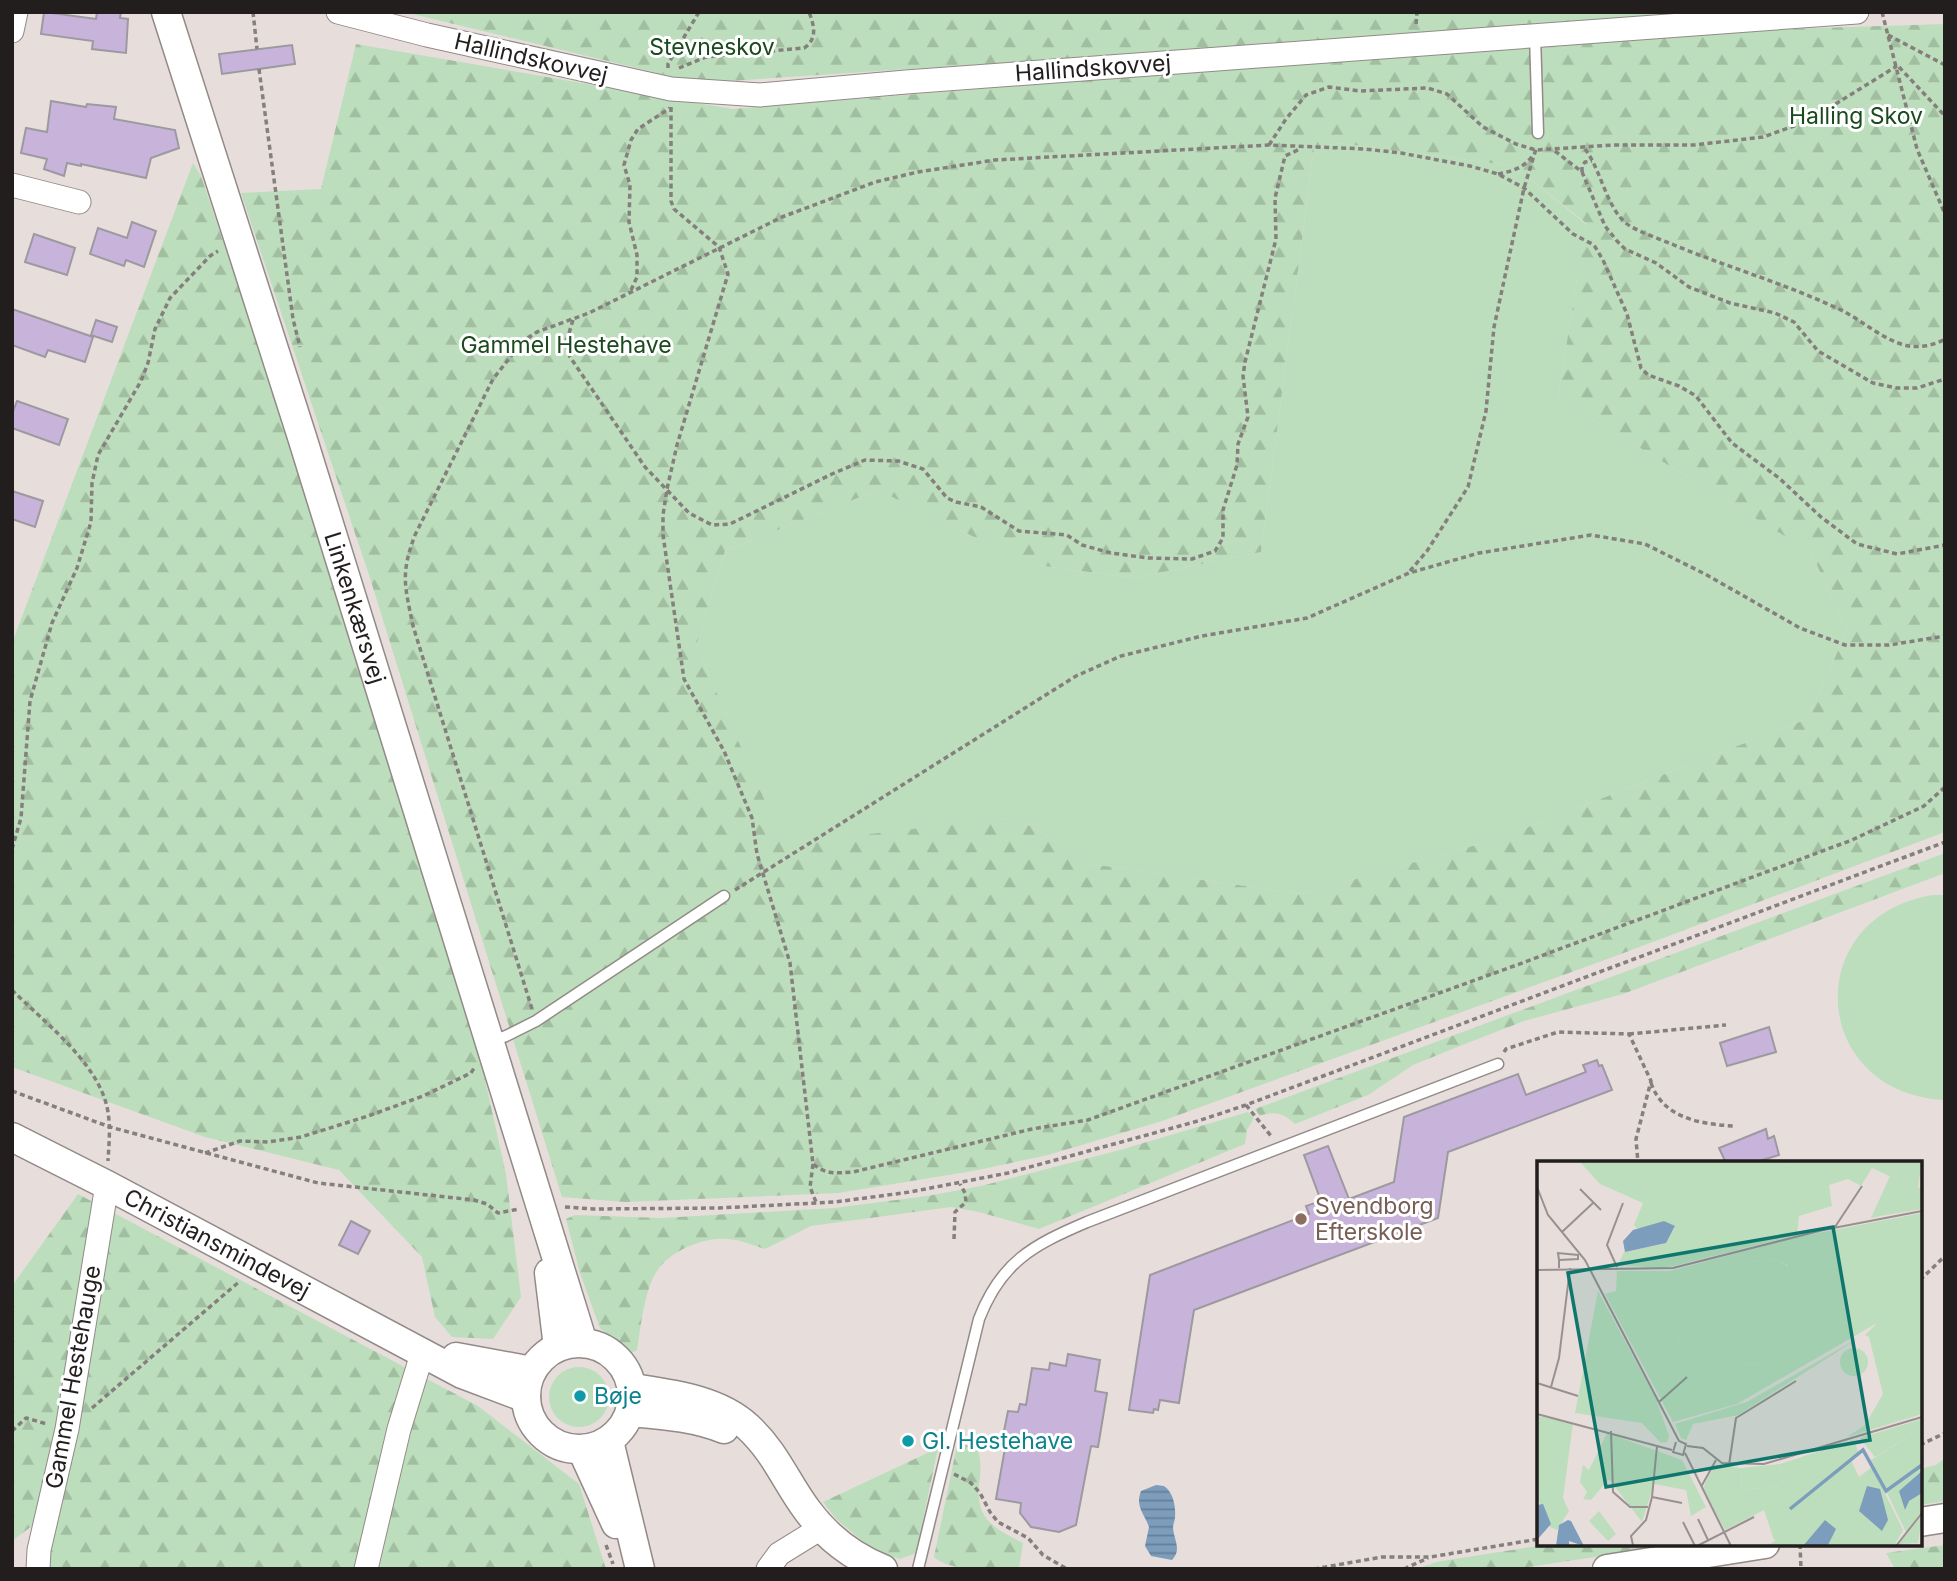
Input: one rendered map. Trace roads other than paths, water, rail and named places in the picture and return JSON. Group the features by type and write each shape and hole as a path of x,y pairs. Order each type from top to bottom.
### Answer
{"street":[{"path":"12,31 16,12"},
{"name":"Linkenkærsvej","path":"166,12 239,237 540,1204 571,1345"},
{"name":"Hallindskovvej","path":"352,13 671,98 760,95 1857,12"},
{"path":"12,185 79,202"},
{"name":"Christiansmindevej","path":"12,1137 422,1351 529,1384"},
{"name":"Gammel Hestehauge","path":"38,1569 39,1550 67,1429 107,1185"},
{"path":"571,1345 595,1345 616,1357 624,1366 632,1400 622,1429 608,1441 582,1450 563,1447 548,1440 533,1421 529,1384 539,1361 571,1345"},
{"path":"366,1569 399,1429 422,1351"},
{"path":"632,1400 681,1417 707,1422 776,1458 805,1508 821,1528 862,1560 883,1569"},
{"path":"608,1441 638,1569"},
{"path":"582,1450 638,1569"},
{"path":"1922,1522 1945,1518"},
{"path":"768,1569 779,1553 821,1528"},
{"path":"1606,1569 1752,1546"}],"lane":[{"path":"1535,35 1538,133"},
{"path":"489,1042 536,1021 724,896"},
{"path":"918,1569 979,1319 988,1296 1022,1255 1087,1222 1497,1064"}],"water":[{"path":"1156,1485 1167,1489 1174,1504 1173,1528 1177,1552 1172,1560 1151,1556 1145,1546 1149,1527 1139,1497 1141,1491"}],"place":[{"name":"Svendborg Efterskole","path":"1301,1219"},
{"name":"Bøje","path":"580,1396"},
{"name":"Gl. Hestehave","path":"908,1441"}],"park label":[{"name":"Stevneskov","path":"712,47"},
{"name":"Halling Skov","path":"1856,116"},
{"name":"Gammel Hestehave","path":"566,345"}]}
